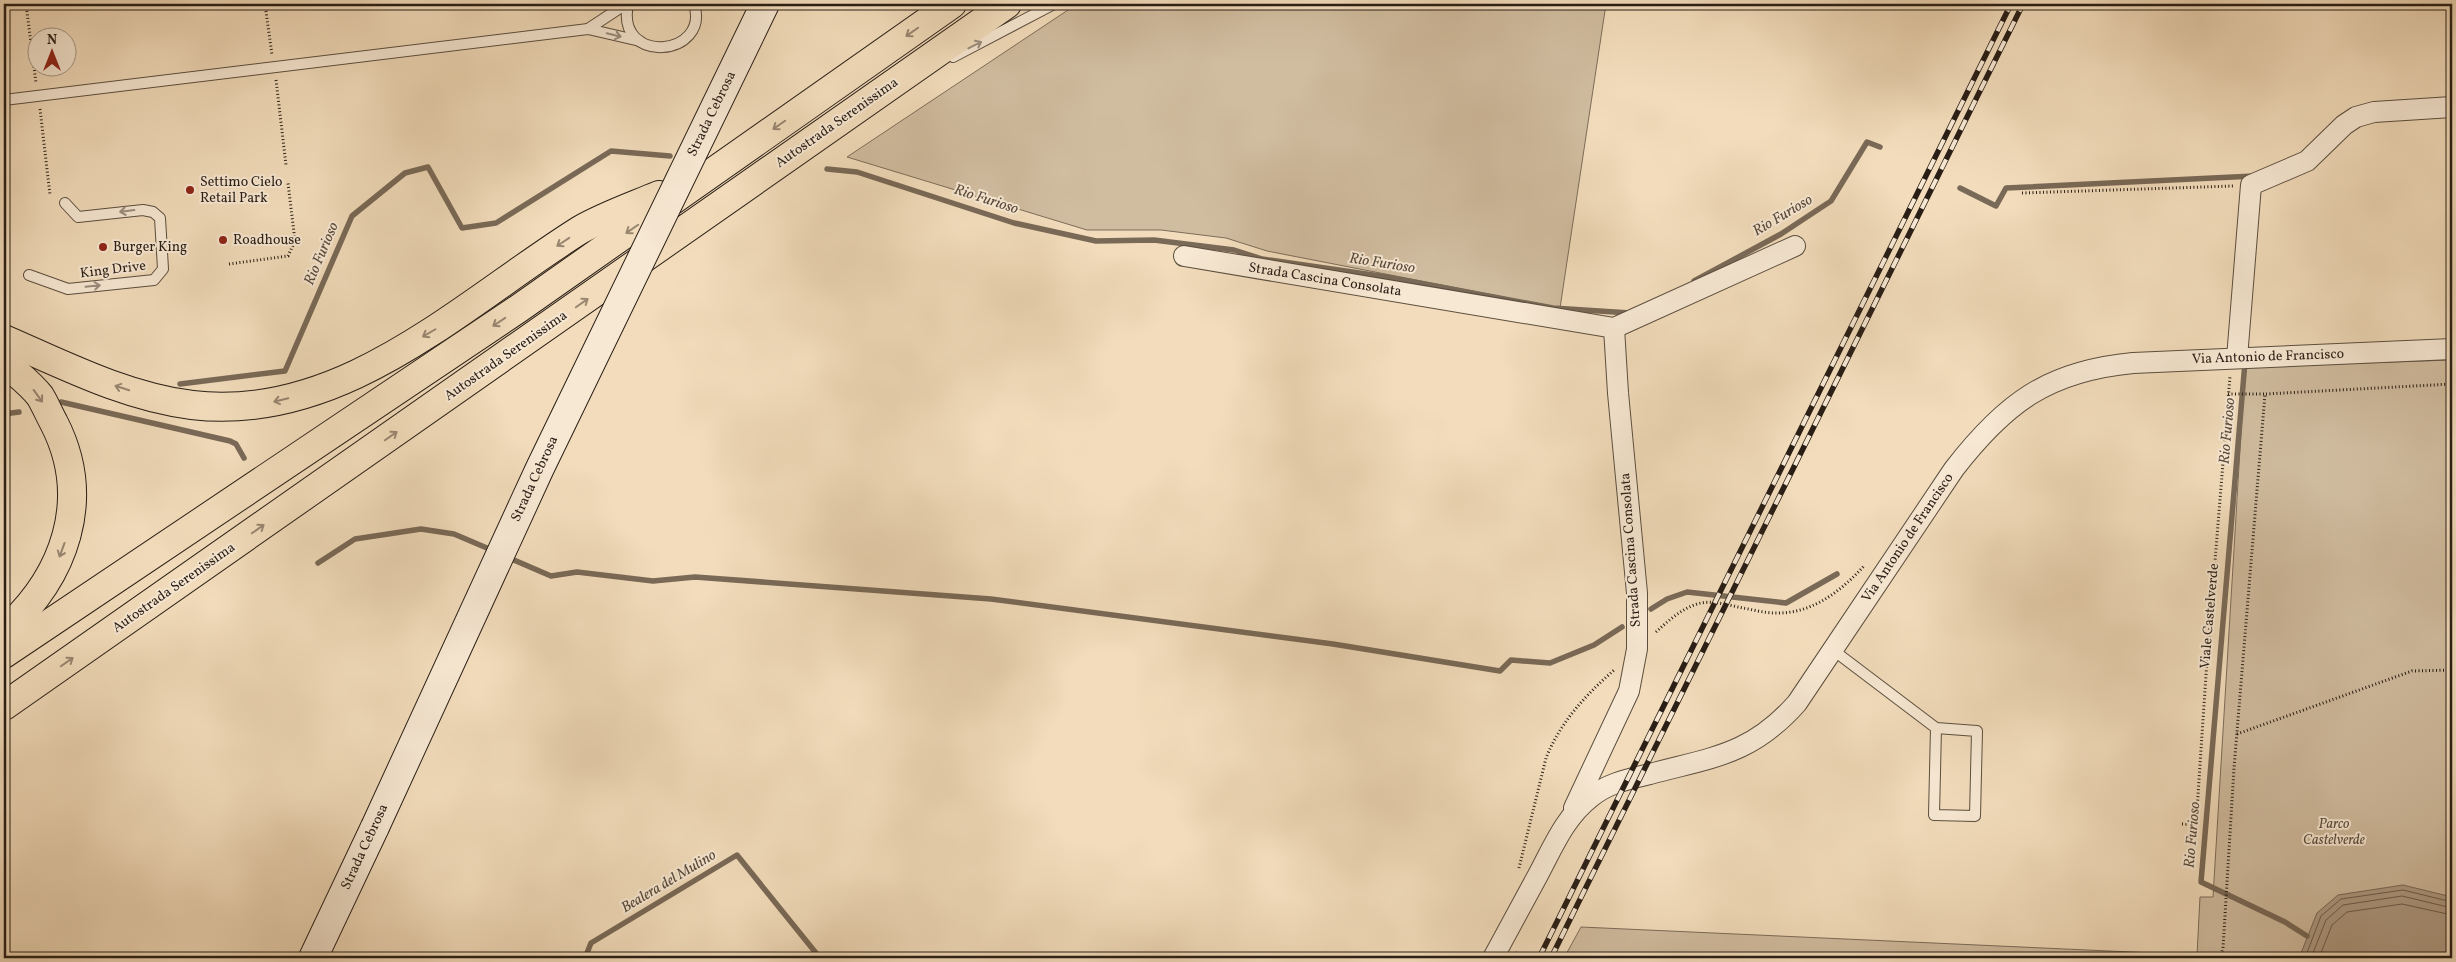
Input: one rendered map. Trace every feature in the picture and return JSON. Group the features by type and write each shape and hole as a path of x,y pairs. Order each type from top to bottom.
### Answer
{"highway":[{"path":"4,654 518,309 952,4"},
{"name":"Autostrada Serenissima","path":"4,708 27,690 1006,4"},
{"path":"4,338 113,385 164,400 192,405 234,407 268,403 299,396 382,361 436,329 581,229 718,169"},
{"path":"4,362 23,378 40,397 64,445 72,486 69,528 56,567 44,586 4,631"}],"main road":[{"name":"Strada Cebrosa","path":"313,958 540,468 765,4"}],"street":[{"path":"2237,358 2251,185 2306,161 2344,124 2356,117 2374,112 2452,107"},
{"path":"1614,328 1795,246"},
{"name":"Strada Cascina Consolata","path":"1184,256 1614,328 1618,394 1637,593 1637,649 1628,691 1569,819"},
{"name":"Via Antonio de Francisco","path":"1494,958 1569,819 1589,798 1613,783 1717,757 1759,738 1783,719 1797,703 1954,470 1974,443 2015,404 2056,380 2094,368 2133,363 2452,349"}],"lane":[{"path":"588,29 627,4"},
{"path":"627,4 627,22 632,32 640,41 650,47 662,48 673,46 684,40 691,31 695,20 694,4"},
{"path":"870,99 1054,4"},
{"path":"4,100 588,29 640,41"},
{"name":"King Drive","path":"29,275 68,289 154,280 163,269 160,218 153,212 143,210 78,217 65,203"},
{"path":"1833,650 1936,728 1977,731 1974,816 1934,815 1936,728"}],"path":[{"path":"26,4 37,86"},
{"path":"266,4 272,58"},
{"path":"276,77 286,164"},
{"path":"40,108 50,195"},
{"path":"229,264 288,256 295,241 288,183"},
{"path":"2022,193 2251,185"},
{"path":"2220,958 2223,948 2237,734 2265,394 2452,384"},
{"name":"Viale Castelverde","path":"2182,824 2196,825 2228,394 2265,394"},
{"path":"2237,734 2412,671 2452,670"}],"green space":[{"path":"1077,4 1606,4 1560,308 1267,251 1226,238 1161,230 1087,230 847,157"},
{"name":"Parco Castelverde","path":"2452,360 2452,958 1564,958 1581,927 2197,955 2200,897 2213,897 2245,367"}],"water":[{"path":"2403,885 2452,897 2452,958 2299,958 2317,913 2338,895"}],"waterway":[{"name":"Rio Furioso","path":"1694,281 1781,234 1831,201 1867,142 1880,147"},
{"name":"Rio Furioso","path":"180,384 285,371 352,216 405,173 428,167 462,228 496,223 611,151 670,156"},
{"name":"Rio Furioso","path":"827,169 857,172 1014,223 1096,241 1154,240 1234,250 1262,259 1387,277 1553,308 1630,313"},
{"name":"Rio Furioso","path":"1960,188 1996,206 2006,188 2254,176"},
{"name":"Rio Furioso","path":"2245,362 2201,882 2285,922 2307,936"},
{"name":"Rio Furioso","path":"61,402 230,441 236,444 244,458"},
{"name":"Rio Furioso","path":"4,414 19,412"},
{"path":"318,563 355,539 421,529 454,534 494,551"},
{"path":"507,557 551,576 577,572 653,581 695,577 991,599 1333,644 1500,671 1511,660 1550,663 1594,645 1622,627"},
{"name":"Rio Furioso","path":"1651,609 1667,599 1687,592 1786,603 1837,574"},
{"name":"Bealera del Mulino","path":"585,958 591,943 737,855 820,958"}],"railway":[{"path":"1539,958 2011,4"},
{"path":"1551,958 2023,4"}],"place":[{"name":"Settimo Cielo Retail Park","path":"190,190"},
{"name":"Roadhouse","path":"223,240"},
{"name":"Burger King","path":"103,247"}]}
